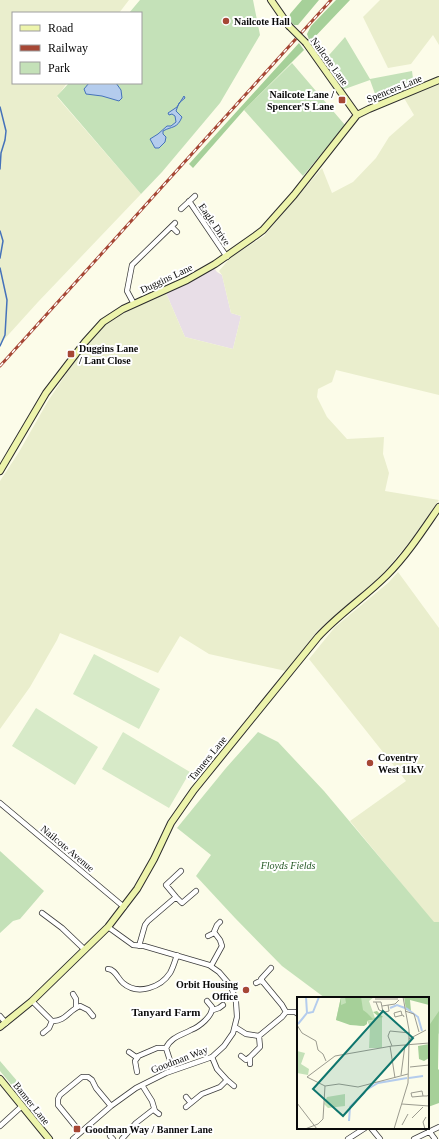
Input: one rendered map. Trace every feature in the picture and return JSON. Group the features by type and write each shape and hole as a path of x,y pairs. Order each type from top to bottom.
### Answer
{"main road":[{"name":"Nailcote Lane","path":"271,0 289,26 306,43 356,115"},
{"name":"Spencers Lane","path":"356,115 369,108 439,80"},
{"name":"Duggins Lane","path":"0,471 46,393 85,342 108,319 134,304 187,280 227,257 263,230 304,182 356,115"},
{"name":"Tanners Lane","path":"0,1028 32,1001 108,927 124,907 146,874 171,823 194,790 318,637 332,622 386,575 414,541 439,506"},
{"name":"Banner Lane","path":"0,1079 49,1139"}],"street":[{"name":"Eagle Drive","path":"181,209 195,196"},
{"name":"Eagle Drive","path":"189,201 227,257"},
{"path":"134,304 127,292 132,265 174,225 177,232"},
{"name":"Nailcote Avenue","path":"0,803 124,907"},
{"path":"181,871 166,885 182,903 196,890"},
{"path":"139,946 145,925 148,921 176,897"},
{"path":"42,913 62,928 85,950"},
{"path":"208,936 214,933 220,922"},
{"name":"Goodman Way","path":"73,1139 111,1106 142,1085 172,1070 212,1057 228,1042 234,1027 237,1008 231,986 222,975 211,966 177,955 129,943 108,927"},
{"path":"211,966 222,946 220,940 214,933"},
{"path":"108,969 111,969 126,986 140,990 147,989 164,979 169,974 177,955"},
{"path":"113,971 114,965"},
{"path":"271,968 261,979 262,982 282,1005 286,1012"},
{"path":"256,983 260,981 262,982"},
{"path":"73,994 77,1003 76,1008"},
{"path":"32,1001 52,1021"},
{"path":"207,1001 213,1010"},
{"path":"129,1052 134,1056 138,1056 157,1048 166,1048 177,1036 194,1029 210,1015 213,1010 223,1005"},
{"path":"52,1021 61,1020 80,1006 85,1007 93,1016"},
{"path":"234,1027 246,1034 259,1036 286,1012"},
{"path":"286,1012 297,1013"},
{"path":"0,1016 6,1023"},
{"path":"43,1033 49,1028 52,1021"},
{"path":"241,1056 246,1060 260,1047 259,1036"},
{"path":"166,1048 172,1070"},
{"path":"137,1072 135,1061 138,1056"},
{"path":"212,1057 217,1069 234,1086"},
{"path":"250,1057 250,1064"},
{"path":"76,1128 57,1102 60,1095 82,1077 85,1076 92,1080 96,1088 111,1106"},
{"path":"186,1107 202,1094 220,1087 227,1080"},
{"path":"142,1085 152,1101 155,1111 159,1114"},
{"path":"186,1097 191,1103"},
{"path":"0,1126 22,1106"},
{"path":"122,1139 136,1123 154,1109"},
{"path":"414,1139 439,1127"},
{"path":"348,1139 363,1129"},
{"path":"372,1129 380,1139"},
{"path":"429,1131 435,1139"}],"shaded area":[{"path":"214,268 222,275 231,313 241,316 233,349 185,337 166,293 191,282"}],"green space":[{"path":"0,0 129,0 120,12 12,12 12,84 66,84 57,97 141,194 0,344"},
{"name":"Nailcote Hall","path":"140,0 253,0 260,35 220,103 162,172 141,194 57,96 68,84 142,84 142,12 130,12"},
{"path":"302,0 319,0 298,25 294,25 289,20 290,14"},
{"path":"336,0 350,0 310,42 307,34 311,26"},
{"path":"380,0 439,0 439,45 433,35 411,64 388,68 363,17"},
{"path":"345,37 370,79 412,71 414,86 378,102 370,80 342,90 322,63"},
{"path":"299,43 304,50 244,110 193,168 189,164"},
{"path":"292,63 345,125 303,176 244,110"},
{"path":"439,84 439,395 336,370 332,382 318,389 317,397 327,417 347,439 384,437 383,454 389,473 385,491 439,500 411,540 381,576 318,630 286,671 209,654 180,636 158,673 60,633 30,687 0,729 0,481 19,452 48,401 72,365 89,342 106,324 133,308 166,293 185,337 233,349 241,316 231,313 222,275 219,271 230,258 264,236 322,168 332,193 353,182 376,158 389,137 414,115 404,98"},
{"path":"398,572 439,628 439,922 434,923 350,821 406,781 309,659 335,627 388,583"},
{"path":"94,654 160,689 139,729 73,694"},
{"path":"36,708 98,747 75,785 12,746"},
{"path":"123,732 190,772 169,808 102,769"},
{"name":"Floyds Fields","path":"258,732 278,742 324,791 434,922 439,922 439,1033 429,1046 429,997 324,997 282,966 196,876 211,855 177,828 226,768"},
{"path":"0,851 44,891 20,919 13,921 0,933"},
{"path":"439,1011 439,1103 429,1107 429,1026"},
{"path":"0,1061 18,1082 14,1088 0,1071"}],"water":[{"path":"88,84 117,84 121,90 122,98 119,101 102,96 86,94 84,89"},
{"path":"178,105 176,111 182,117 180,121 178,124 163,131 163,134 166,137 165,142 159,148 155,148 150,139 167,126 171,126 176,122 175,116 172,114 169,115 168,113"}],"waterway":[{"path":"0,107 6,131 1,153 0,169"},
{"path":"0,231 3,241 0,258"},
{"path":"0,268 7,300 5,335 0,346"}],"railway":[{"path":"0,366 331,0"}],"place":[{"name":"Nailcote Hall","path":"226,21"},
{"name":"Nailcote Lane / Spencer'S Lane","path":"342,100"},
{"name":"Duggins Lane / Lant Close","path":"71,354"},
{"name":"Coventry West 11kV","path":"370,763"},
{"name":"Orbit Housing Office","path":"246,990"},
{"name":"Goodman Way / Banner Lane","path":"77,1129"}],"district":[{"name":"Tanyard Farm","path":"166,1012"}]}
